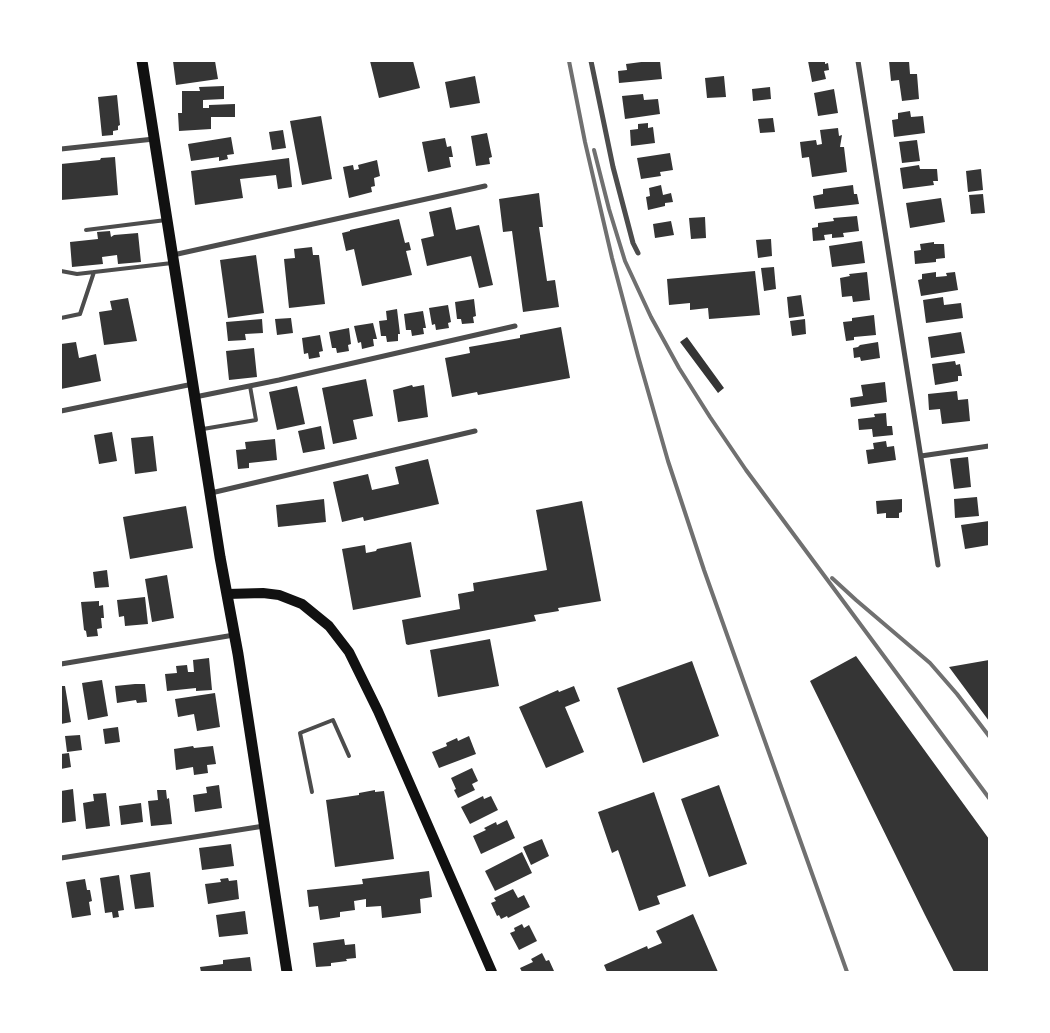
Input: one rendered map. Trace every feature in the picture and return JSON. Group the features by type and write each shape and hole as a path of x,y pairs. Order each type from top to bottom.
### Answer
{"main road":[{"path":"142,61 286,972"},
{"path":"227,594 263,593 279,595 302,604 329,626 348,652 378,711 492,972"}],"street":[{"path":"591,61 613,167 633,243 638,253"},
{"path":"858,61 938,565"},
{"path":"61,149 155,138"},
{"path":"174,259 485,186"},
{"path":"195,397 515,326"},
{"path":"61,411 193,384"},
{"path":"210,493 475,431"},
{"path":"921,456 989,446"},
{"path":"61,664 234,635"},
{"path":"61,858 264,826"}],"lane":[{"path":"86,230 168,219"},
{"path":"61,271 77,274 174,259"},
{"path":"61,318 80,314 94,272"},
{"path":"200,430 256,420 250,386"},
{"path":"312,792 300,733 333,720 349,756"}],"building":[{"path":"173,61 215,61 218,79 176,85"},
{"path":"370,61 413,61 420,88 379,98"},
{"path":"660,61 662,79 619,83 618,71 627,70 626,64"},
{"path":"808,61 825,61 825,64 828,63 829,70 824,71 826,79 812,82"},
{"path":"889,61 909,61 910,74 917,74 919,99 902,101 899,80 891,81"},
{"path":"475,76 480,103 450,108 445,82"},
{"path":"724,76 726,97 707,98 705,78"},
{"path":"224,86 224,99 203,100 203,108 209,108 209,105 235,104 235,117 211,117 211,129 179,131 178,113 182,113 182,91 200,91 199,87"},
{"path":"770,87 771,99 753,101 752,89"},
{"path":"834,89 838,113 818,116 814,93"},
{"path":"643,94 644,100 658,99 660,114 625,119 622,96"},
{"path":"117,95 120,125 118,130 113,131 113,135 102,136 98,97"},
{"path":"910,111 911,117 923,116 925,133 894,137 892,120 898,119 898,113"},
{"path":"321,116 332,179 302,185 290,121"},
{"path":"773,118 775,132 760,133 758,119"},
{"path":"648,123 648,128 653,127 655,143 631,146 630,130 638,129 638,124"},
{"path":"838,128 839,136 842,135 840,147 844,147 847,172 812,177 809,157 802,158 800,142 816,140 817,145 822,144 820,130"},
{"path":"283,130 286,148 272,150 269,132"},
{"path":"487,133 492,157 489,158 490,164 476,166 471,136"},
{"path":"231,137 234,154 227,155 228,159 219,161 219,157 191,161 188,144"},
{"path":"445,138 447,147 451,146 453,157 449,157 451,167 428,172 422,142"},
{"path":"917,140 920,161 902,163 899,142"},
{"path":"670,153 673,170 660,172 661,176 641,179 637,158"},
{"path":"115,157 118,195 61,200 61,164"},
{"path":"289,158 292,187 278,189 276,175 240,179 243,198 195,205 191,171"},
{"path":"377,160 380,176 374,178 375,186 371,187 372,192 349,198 343,167 353,165 354,170 359,169 358,165"},
{"path":"919,165 920,169 937,169 938,181 933,181 934,185 903,189 900,168"},
{"path":"981,169 983,190 968,192 966,171"},
{"path":"661,185 663,195 671,193 673,202 648,210 646,197 650,196 649,188"},
{"path":"853,185 854,194 857,194 859,204 815,209 813,196 823,194 823,189"},
{"path":"539,193 543,227 539,227 547,281 555,280 559,307 523,312 512,231 503,232 499,199"},
{"path":"983,194 985,213 971,214 969,195"},
{"path":"941,198 945,222 910,228 906,203"},
{"path":"451,207 456,230 479,225 493,285 479,288 471,256 427,266 421,239 434,236 429,212"},
{"path":"857,216 859,231 843,233 844,237 832,238 832,234 824,235 825,240 813,241 812,228 818,227 818,223 834,221 833,218"},
{"path":"705,217 706,238 691,239 689,218"},
{"path":"399,219 405,243 409,242 411,250 406,251 412,275 362,286 354,249 346,251 342,233"},
{"path":"671,221 674,235 655,238 653,224"},
{"path":"110,231 111,237 114,235 138,233 141,262 118,264 117,255 102,257 103,264 72,267 70,242 98,239 97,232"},
{"path":"771,239 772,256 758,258 756,240"},
{"path":"862,241 865,263 832,267 829,246"},
{"path":"934,242 934,244 944,244 945,258 936,259 936,262 915,264 914,251 921,250 920,244"},
{"path":"312,247 313,255 319,255 325,304 289,308 284,259 295,258 294,249"},
{"path":"256,255 264,313 228,318 220,260"},
{"path":"774,267 776,289 764,291 761,268"},
{"path":"755,271 760,315 709,319 708,308 690,310 690,303 669,305 667,279"},
{"path":"867,272 870,300 853,302 852,296 842,297 840,278 850,276 849,274"},
{"path":"936,272 936,277 947,276 946,273 955,272 958,290 921,296 918,280 922,279 922,274"},
{"path":"801,295 804,316 789,318 787,297"},
{"path":"943,297 944,305 961,303 963,318 926,323 923,300"},
{"path":"128,298 137,341 104,345 99,312 112,310 110,301"},
{"path":"474,299 476,316 473,317 474,323 462,324 461,319 457,319 455,302"},
{"path":"448,305 451,322 448,323 449,328 436,330 435,324 432,325 429,308"},
{"path":"397,309 400,334 398,334 398,341 387,342 386,336 381,336 379,321 387,320 386,311"},
{"path":"423,311 426,328 423,328 424,334 412,336 411,330 406,330 404,314"},
{"path":"874,315 876,335 854,337 854,340 846,341 843,322 852,321 852,318"},
{"path":"291,318 293,333 277,335 275,319"},
{"path":"262,319 263,333 245,334 246,340 228,341 226,322"},
{"path":"805,319 806,334 792,336 790,321"},
{"path":"373,323 377,339 373,339 374,346 362,349 361,342 358,343 354,326"},
{"path":"561,327 570,378 478,395 477,392 452,397 445,358 470,353 469,347 520,338 520,335"},
{"path":"349,328 351,344 348,345 349,351 337,353 336,348 332,348 329,332"},
{"path":"961,332 965,353 931,358 928,337"},
{"path":"320,335 323,351 319,352 320,357 309,359 308,353 304,354 302,338"},
{"path":"687,337 724,388 718,393 680,342"},
{"path":"76,342 79,358 96,354 101,381 61,389 61,344"},
{"path":"878,342 880,358 861,361 860,357 854,358 853,348"},
{"path":"254,348 257,377 229,380 226,351"},
{"path":"955,361 956,365 960,364 962,376 958,376 958,381 935,385 932,364"},
{"path":"366,379 373,416 353,420 357,439 333,444 322,388"},
{"path":"885,382 887,402 851,407 850,398 863,396 861,385"},
{"path":"412,385 413,387 424,385 428,417 398,422 393,390"},
{"path":"297,386 305,424 277,430 269,392"},
{"path":"957,391 958,400 968,399 970,421 942,424 940,409 929,410 928,394"},
{"path":"886,413 887,426 892,426 893,435 873,437 872,429 859,430 858,419 875,417 874,414"},
{"path":"321,426 325,449 303,453 298,431"},
{"path":"112,432 117,461 99,464 94,435"},
{"path":"153,436 157,471 135,474 131,438"},
{"path":"275,439 277,460 249,463 249,468 238,469 236,450 246,449 245,442"},
{"path":"886,441 887,447 894,446 896,460 868,464 866,450 874,449 873,443"},
{"path":"968,457 971,487 954,489 950,459"},
{"path":"428,459 439,504 364,521 363,517 342,522 333,482 368,474 372,490 399,484 395,467"},
{"path":"977,497 979,516 955,518 954,499"},
{"path":"324,499 326,522 278,527 276,505"},
{"path":"902,499 902,512 899,513 899,518 886,518 886,513 877,514 876,501"},
{"path":"582,501 601,601 558,608 559,611 534,615 536,621 406,644 402,620 460,609 458,594 474,591 473,583 547,570 536,510"},
{"path":"186,506 193,548 130,559 123,517"},
{"path":"989,521 989,545 965,549 961,525"},
{"path":"411,542 421,597 353,610 342,549 365,545 366,553"},
{"path":"107,570 109,587 95,588 93,572"},
{"path":"167,575 174,618 152,622 145,579"},
{"path":"145,597 148,624 125,626 124,616 119,617 117,600"},
{"path":"99,601 99,606 103,605 104,618 101,618 102,628 97,629 98,636 87,637 84,630 81,602"},
{"path":"490,639 499,686 438,697 430,650"},
{"path":"856,656 989,839 989,972 954,972 810,681"},
{"path":"209,658 212,690 196,691 196,688 167,691 165,674 177,673 176,666 187,665 188,672 194,672 193,660"},
{"path":"989,660 989,721 949,667"},
{"path":"692,661 719,736 643,763 617,688"},
{"path":"102,680 108,716 88,720 82,683"},
{"path":"145,684 147,702 137,703 136,700 117,703 115,686"},
{"path":"61,686 65,686 71,722 61,724"},
{"path":"574,686 580,701 565,707 584,752 546,768 519,707 558,690 559,692"},
{"path":"215,693 220,727 197,731 194,714 178,717 175,699"},
{"path":"118,727 120,742 105,744 103,729"},
{"path":"80,735 82,750 67,752 65,736"},
{"path":"469,736 476,754 439,768 432,752 447,746 446,743 457,738 458,741"},
{"path":"193,746 194,748 213,746 216,764 207,765 208,773 194,775 193,767 176,770 174,749"},
{"path":"69,753 71,767 61,769 61,754"},
{"path":"472,768 478,781 472,784 475,790 458,798 451,778"},
{"path":"219,785 222,808 195,812 193,795 207,793 206,787"},
{"path":"719,785 747,864 709,877 681,799"},
{"path":"73,789 76,821 61,823 61,791"},
{"path":"157,790 166,790 167,799 169,798 172,824 151,826 148,801 158,800"},
{"path":"375,790 375,792 384,791 394,859 335,867 326,800 359,795 359,793"},
{"path":"654,792 686,886 657,896 660,904 639,911 618,850 612,853 598,812"},
{"path":"106,793 110,826 86,829 83,803 94,801 93,794"},
{"path":"483,796 484,799 491,796 498,810 470,824 461,807"},
{"path":"141,803 143,822 121,825 119,806"},
{"path":"507,820 515,838 481,854 473,836 486,830 484,828 496,822 497,825"},
{"path":"542,839 549,856 531,865 523,847"},
{"path":"231,844 234,866 202,870 199,848"},
{"path":"522,852 532,873 495,891 485,871"},
{"path":"429,871 432,897 420,899 421,913 382,918 381,906 366,907 366,899 354,901 355,910 340,912 340,917 320,920 318,906 309,907 307,890 363,884 362,879"},
{"path":"150,872 154,907 135,909 130,875"},
{"path":"119,875 124,910 118,911 119,917 113,918 112,912 105,913 100,878"},
{"path":"228,878 229,881 237,880 239,899 208,904 205,884 221,882 220,879"},
{"path":"85,879 92,901 89,902 91,915 72,918 66,882"},
{"path":"513,889 518,898 524,895 530,907 508,918 507,916 501,919 499,915 497,916 491,903 496,901 494,898"},
{"path":"245,911 248,934 219,937 216,915"},
{"path":"693,914 718,972 607,972 604,965 647,946 648,949 662,943 656,931"},
{"path":"522,924 524,928 529,925 537,941 519,950 510,933 515,931 514,928"},
{"path":"344,939 345,945 355,944 356,958 331,963 331,966 316,967 313,943"},
{"path":"542,953 546,961 549,960 554,971 522,972 520,968 533,962 531,959"},
{"path":"250,957 252,972 201,972 200,967 223,964 223,960"}],"railway":[{"path":"569,61 585,142 612,258 668,461 704,570 847,972"},
{"path":"594,150 625,261 651,317 679,368 746,470 989,798"},
{"path":"832,578 930,663 957,694 989,736"}]}
